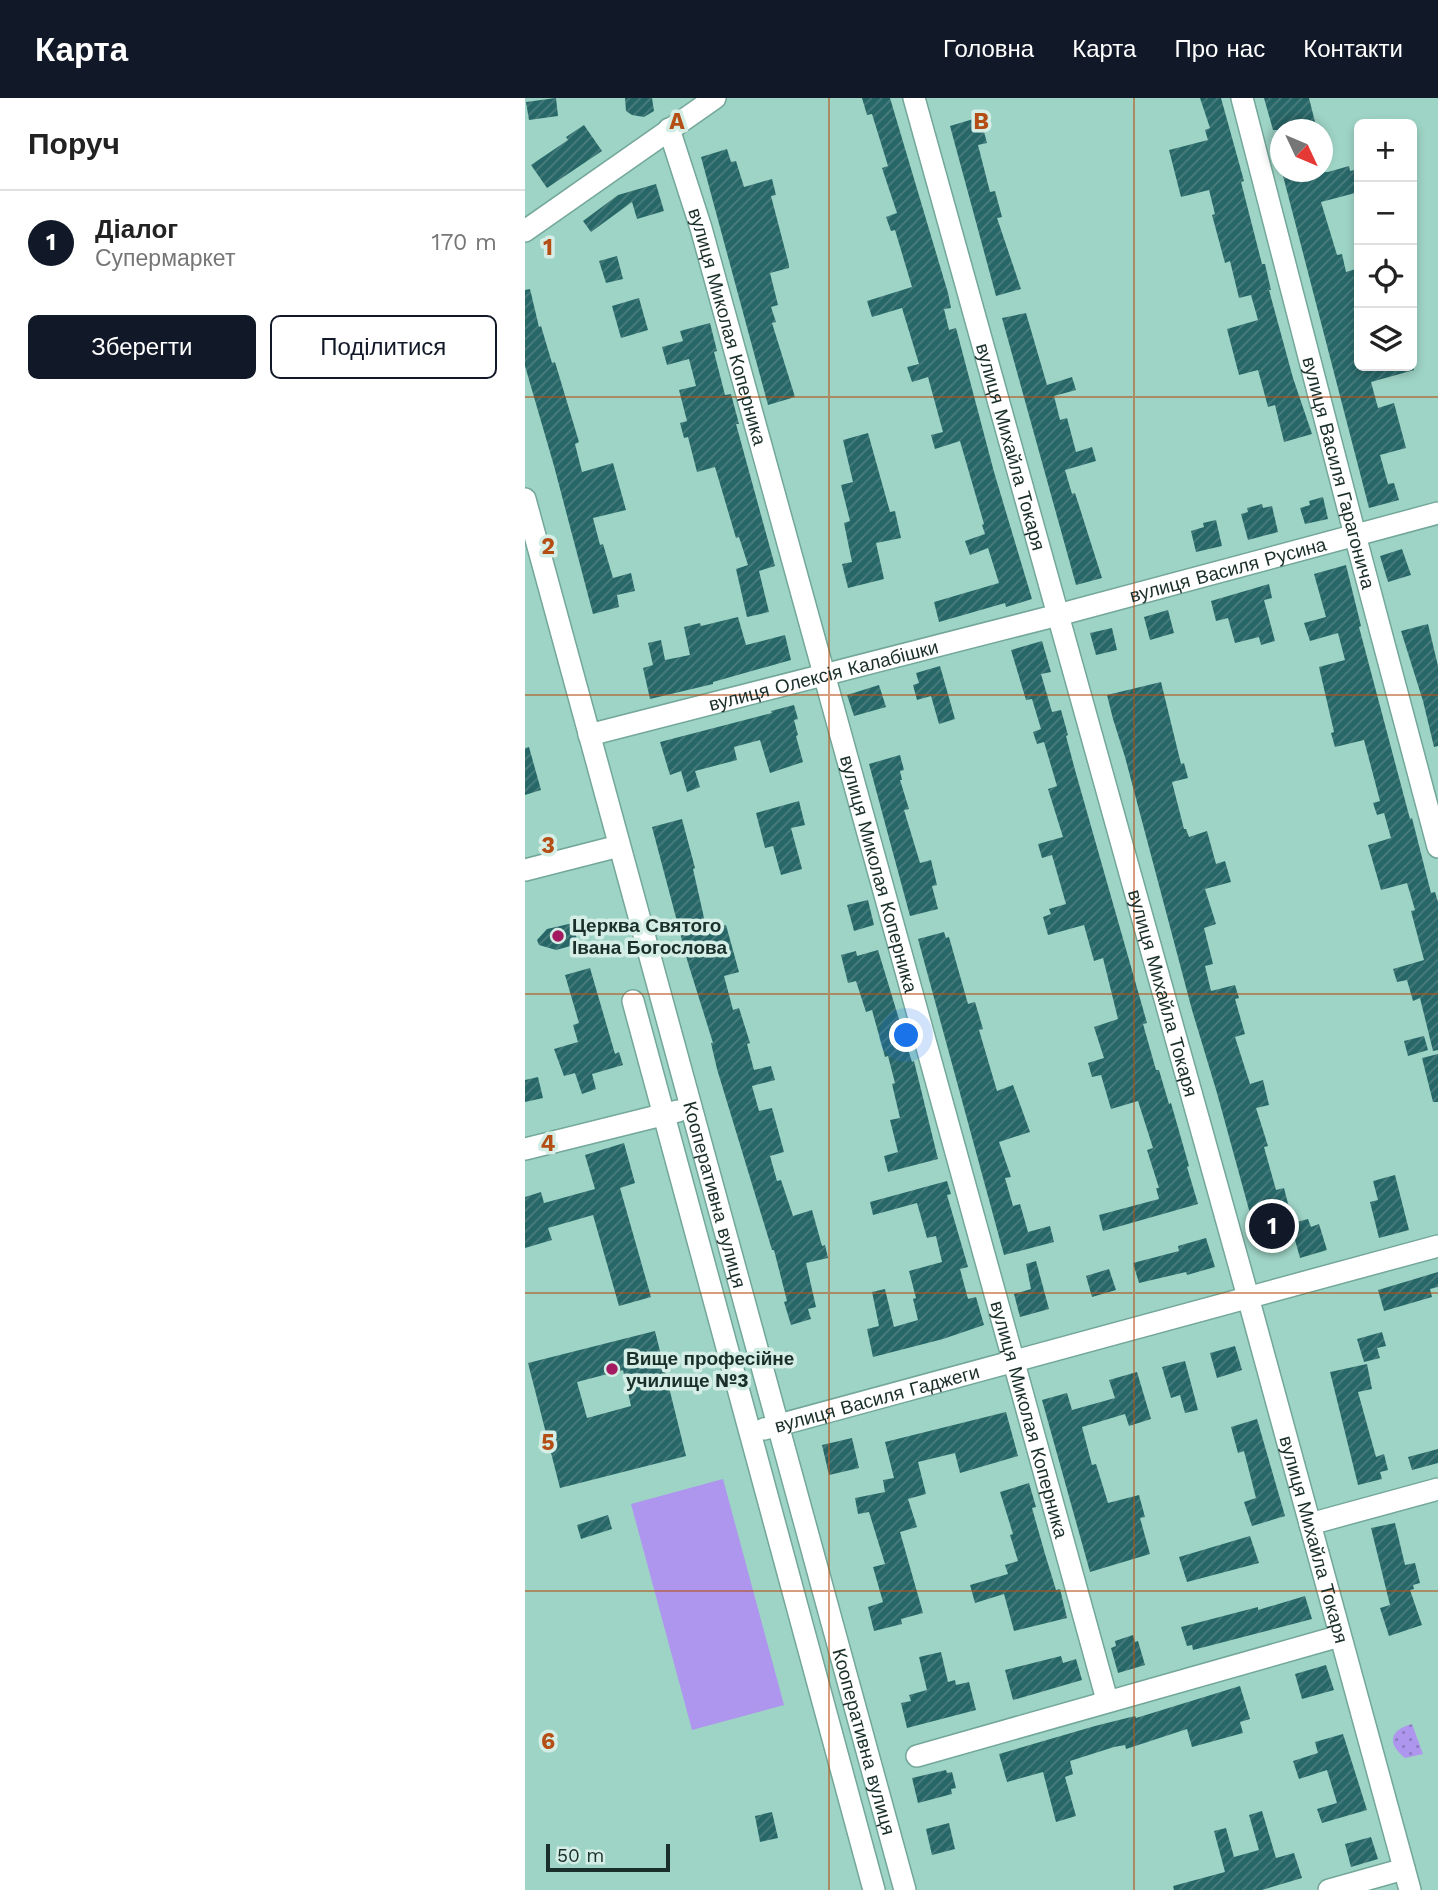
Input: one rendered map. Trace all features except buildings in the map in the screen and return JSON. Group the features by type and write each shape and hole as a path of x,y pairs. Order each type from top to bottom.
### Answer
{"street":[{"path":"525,231 715,98"},
{"name":"вулиця Михайла Токаря","path":"914,98 1411,1890"},
{"name":"вулиця Василя Гарагонича","path":"1242,98 1438,847"},
{"name":"вулиця Миколая Коперника","path":"669,129 701,228 1107,1700"},
{"name":"Кооперативна вулиця","path":"525,499 905,1890"},
{"name":"вулиця Василя Русина","path":"1058,615 1438,513"},
{"name":"вулиця Олексія Калабішки","path":"589,735 1058,615"},
{"path":"525,870 619,846"},
{"name":"Кооперативна вулиця","path":"633,1001 874,1890"},
{"path":"525,1149 690,1108"},
{"name":"вулиця Василя Гаджеги","path":"750,1433 1438,1246"},
{"path":"1310,1524 1438,1489"},
{"path":"917,1756 1340,1636"},
{"path":"1329,1890 1405,1869"}],"shaded area":[{"path":"723,1479 784,1705 692,1730 631,1504"},
{"path":"1412,1724 1423,1754 1405,1758 1395,1747 1393,1738 1399,1730"}],"place":[{"name":"Церква Святого Івана Богослова","path":"558,936"},
{"name":"Діалог","path":"1272,1226"},
{"name":"Вище професійне училище №3","path":"612,1369"}]}
